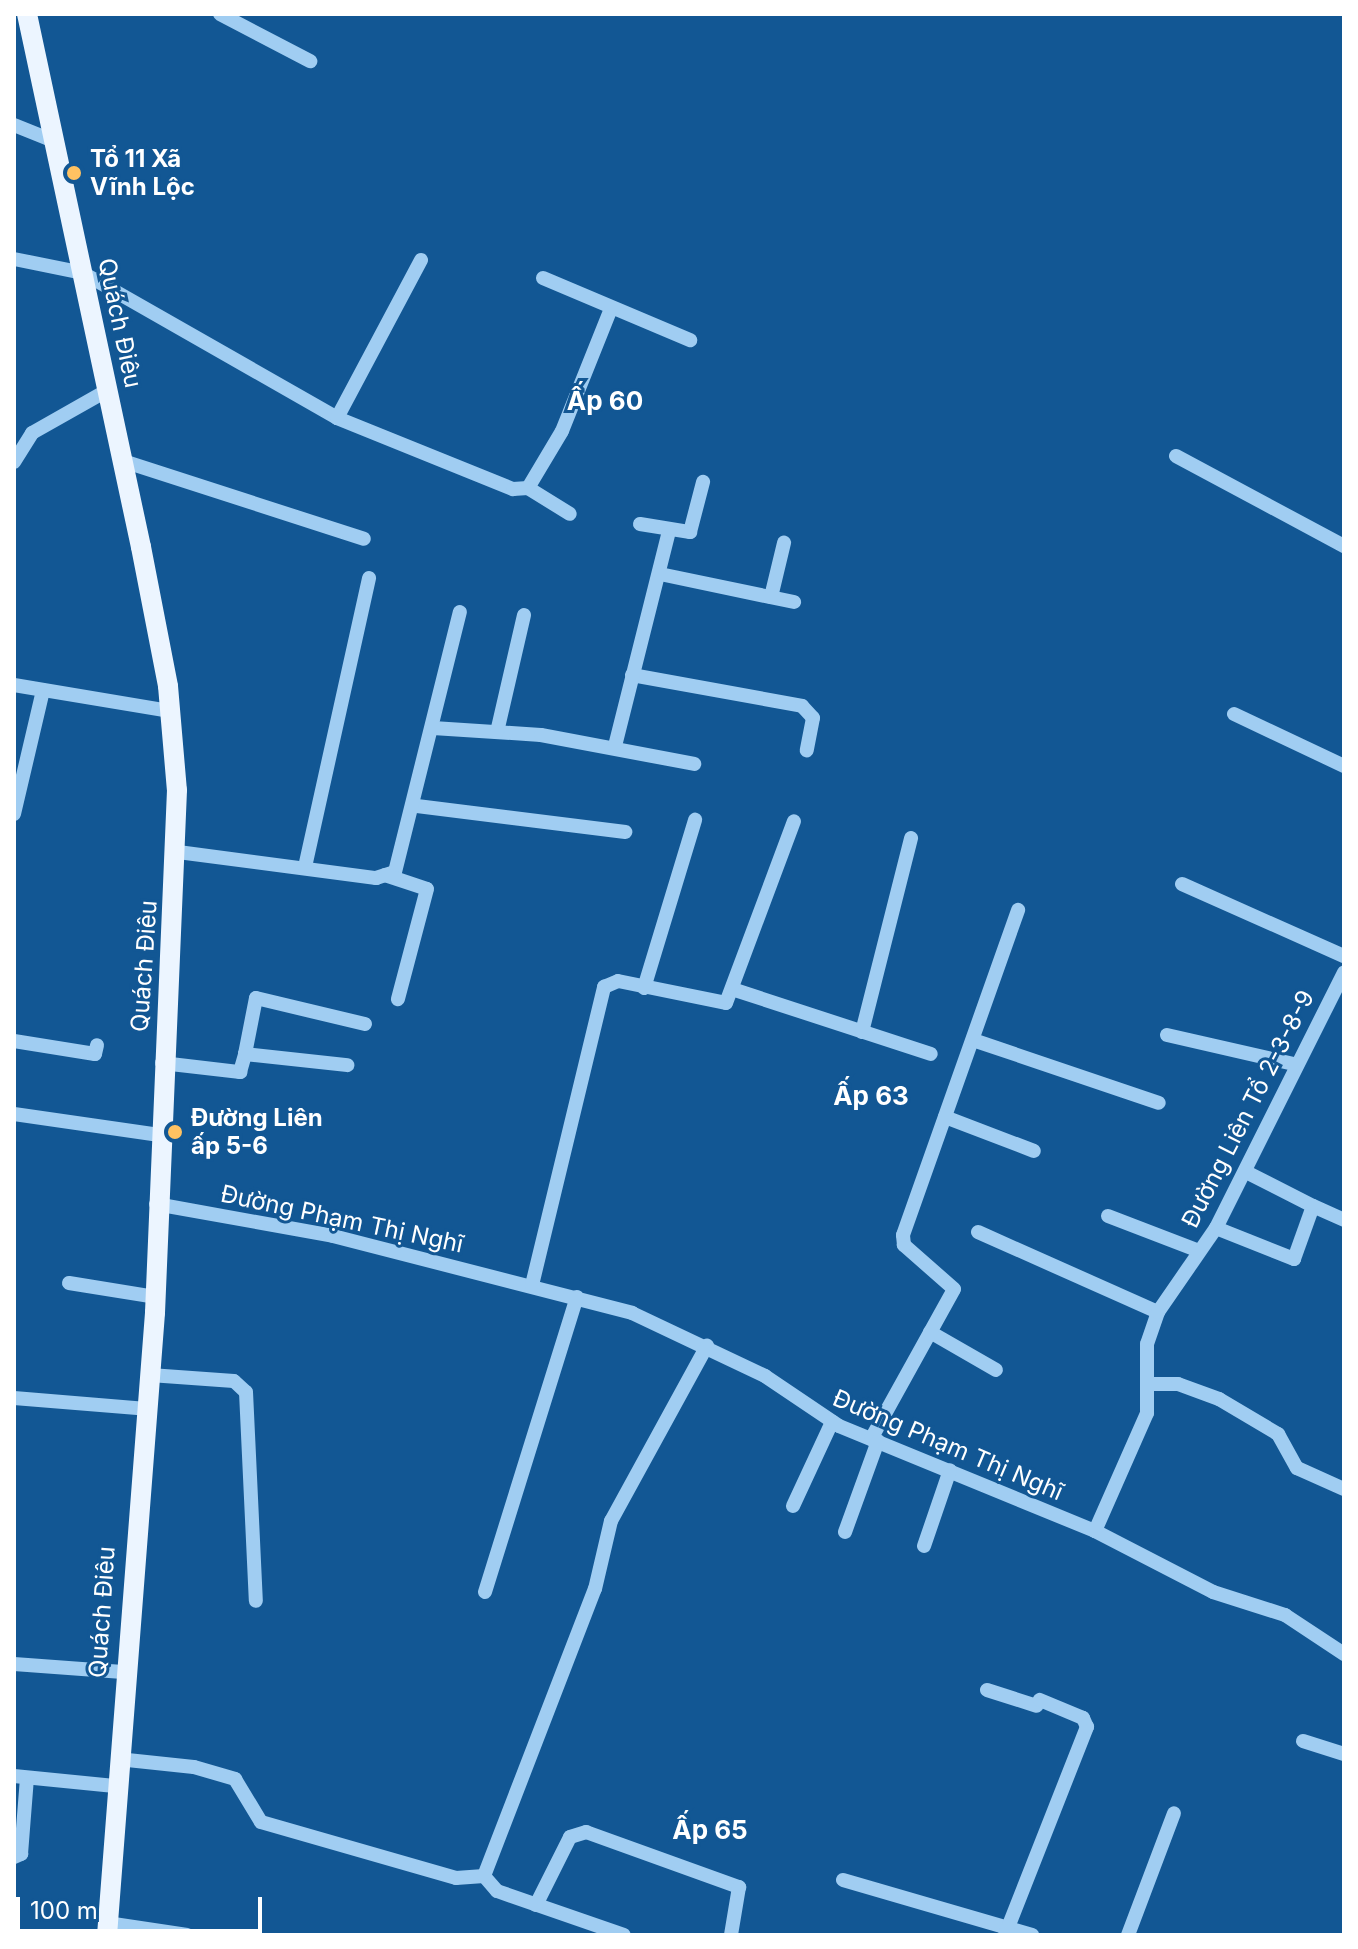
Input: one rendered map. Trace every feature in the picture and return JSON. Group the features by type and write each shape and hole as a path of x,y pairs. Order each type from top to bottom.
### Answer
{"main road":[{"name":"Quách Điêu","path":"27,14 123,461 169,711 178,852 162,1063 150,1375 123,1672 107,1929"}],"street":[{"path":"220,14 310,61"},
{"path":"14,125 56,142"},
{"path":"14,259 83,273 337,418 513,489 528,488 570,514"},
{"path":"337,418 421,260"},
{"path":"543,278 610,311 690,340"},
{"path":"528,488 562,431 610,311"},
{"path":"14,462 32,433 108,390"},
{"path":"1176,456 1344,546"},
{"path":"123,461 364,539"},
{"path":"640,524 669,531 692,531 703,482"},
{"path":"615,746 669,531"},
{"path":"771,597 784,543"},
{"path":"660,574 794,602"},
{"path":"305,867 369,578"},
{"path":"384,875 401,860 417,806 460,612"},
{"path":"497,732 524,615"},
{"path":"632,675 802,706 813,718 807,750"},
{"path":"14,685 169,711"},
{"path":"14,814 43,690"},
{"path":"1234,714 1344,766"},
{"path":"433,728 615,746 694,764"},
{"path":"417,806 625,832"},
{"path":"644,988 695,820"},
{"path":"532,1285 604,987 618,981 722,1005 732,989 794,821"},
{"path":"862,1032 911,838"},
{"path":"178,852 384,875 427,889 398,999"},
{"path":"1182,884 1344,956"},
{"path":"845,1532 874,1440 930,1332 952,1280 913,1255 903,1235 1018,910"},
{"name":"Đường Liên Tổ 2-3-8-9","path":"1095,1531 1147,1413 1151,1384 1147,1344 1158,1312 1216,1228 1246,1172 1294,1064 1344,972"},
{"path":"732,989 931,1054"},
{"path":"162,1063 240,1072 256,998 365,1024"},
{"path":"1167,1035 1294,1064"},
{"path":"973,1040 1159,1103"},
{"path":"14,1041 95,1054 97,1045"},
{"path":"245,1054 347,1065"},
{"path":"14,1114 159,1135"},
{"path":"945,1117 1034,1151"},
{"path":"1246,1172 1344,1220"},
{"name":"Đường Phạm Thị Nghĩ","path":"156,1204 333,1236 532,1285 577,1297 707,1346 832,1422 1095,1531 1213,1592 1313,1628 1344,1654"},
{"path":"1216,1228 1294,1259 1313,1206"},
{"path":"1108,1216 1199,1251"},
{"path":"978,1232 1158,1312"},
{"path":"69,1283 155,1297"},
{"path":"485,1592 577,1297"},
{"path":"930,1332 996,1370"},
{"path":"484,1876 595,1589 611,1521 707,1346"},
{"path":"150,1375 234,1381 246,1392 256,1601"},
{"path":"1151,1384 1178,1384 1219,1399 1278,1434 1297,1468 1344,1489"},
{"path":"14,1398 147,1409"},
{"path":"793,1506 832,1422"},
{"path":"924,1546 950,1470"},
{"path":"14,1664 123,1672"},
{"path":"987,1690 1039,1703 1087,1727 1007,1932"},
{"path":"1303,1741 1344,1754"},
{"path":"118,1759 194,1767 235,1779 261,1822 456,1878 484,1876"},
{"path":"14,1857 21,1854 21,1777 115,1786"},
{"path":"1127,1935 1174,1813"},
{"path":"536,1905 570,1837 586,1832 739,1887 731,1935"},
{"path":"484,1876 497,1891 624,1935"},
{"path":"843,1880 1007,1932 1032,1935"},
{"path":"107,1929 187,1935"}],"place":[{"name":"Tổ 11 Xã Vĩnh Lộc","path":"74,173"},
{"name":"Đường Liên ấp 5-6","path":"175,1132"}],"district":[{"name":"Ấp 60","path":"605,401"},
{"name":"Ấp 63","path":"871,1096"},
{"name":"Ấp 65","path":"710,1830"}]}
